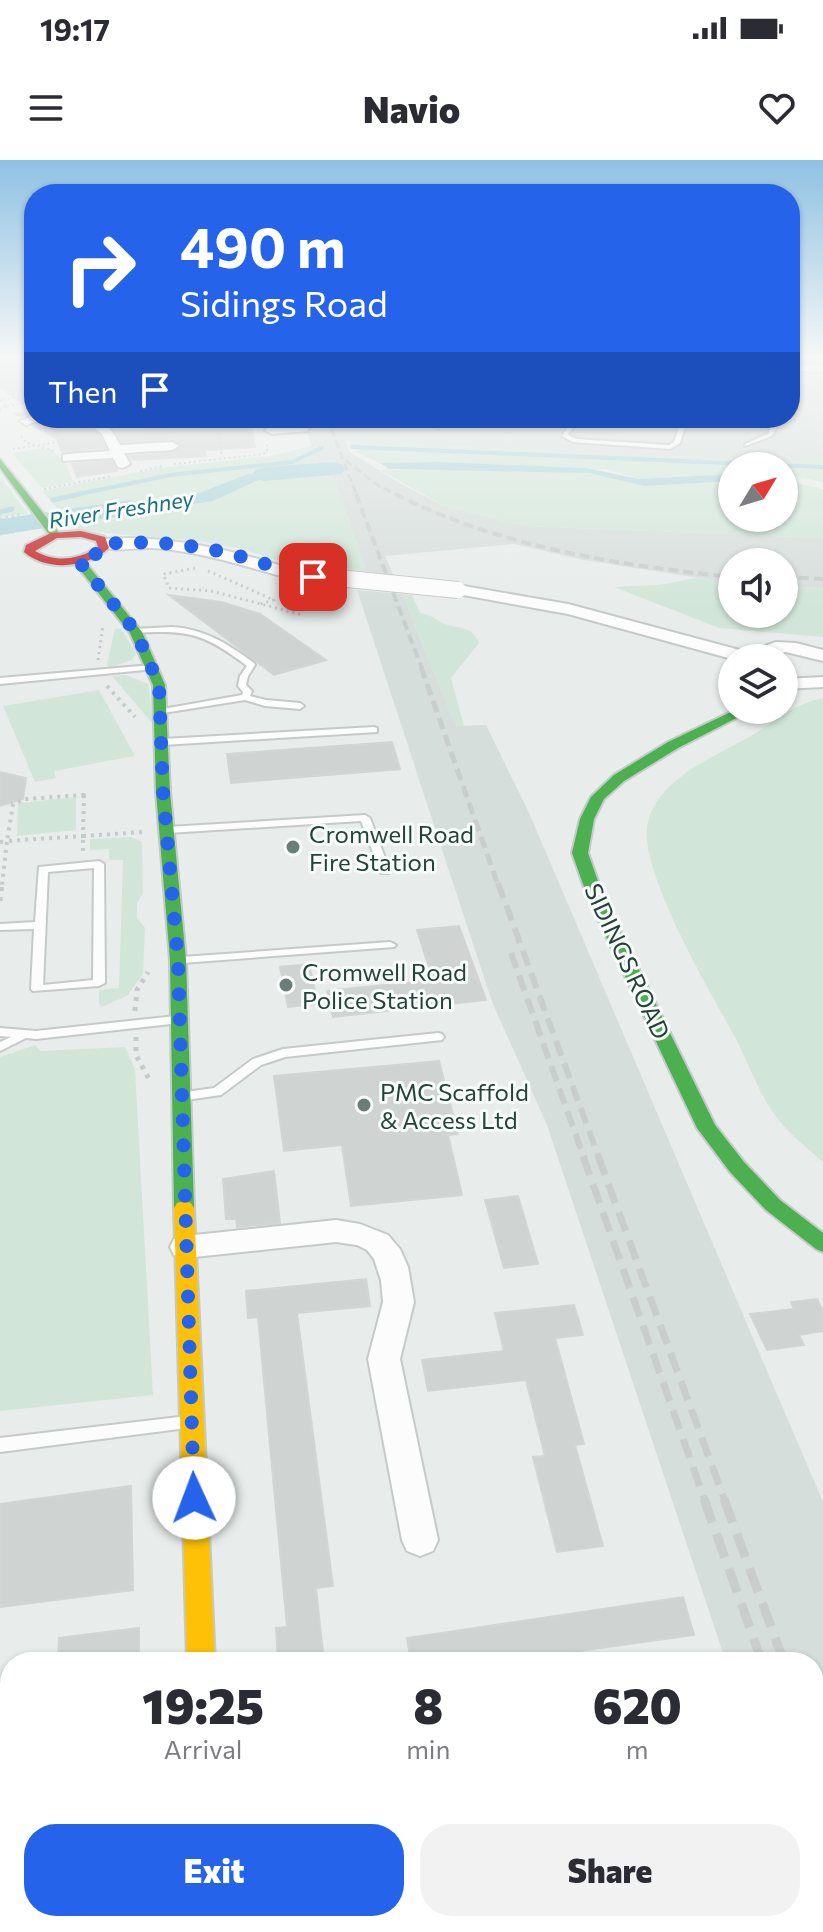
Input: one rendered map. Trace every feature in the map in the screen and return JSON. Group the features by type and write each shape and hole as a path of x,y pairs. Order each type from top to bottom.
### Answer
{"street":[{"path":"112,441 123,461"},
{"path":"68,458 123,461 164,444"},
{"path":"3,456 47,524 101,539 105,544 183,546 235,555 288,573 530,599 718,649"},
{"path":"47,524 29,552 33,556 52,561 78,560 99,553 105,544"},
{"path":"78,560 135,631 159,685 163,792 178,960 190,1422 201,1652"},
{"path":"798,649 823,656"},
{"path":"798,683 823,682"},
{"name":"SIDINGS ROAD","path":"718,723 673,745 619,778 598,797 587,819 580,853 596,898 707,1128 737,1167 773,1205 823,1244"},
{"path":"185,1247 336,1231 358,1233 377,1241 390,1255 400,1302 389,1330 384,1359 420,1540"}],"lane":[{"path":"574,441 670,447 678,441"},
{"path":"747,445 757,441"},
{"path":"135,631 185,628 213,637 251,665 242,686 248,691 245,697"},
{"path":"0,681 152,667"},
{"path":"160,712 245,697 265,703 300,706"},
{"path":"163,742 374,730"},
{"path":"168,830 365,818 385,871"},
{"path":"99,864 99,983 37,989 40,925 43,869 99,864"},
{"path":"0,927 40,925"},
{"path":"178,960 390,945"},
{"path":"0,1032 24,1035 179,1020"},
{"path":"0,1047 24,1035"},
{"path":"183,1097 217,1092 257,1062 283,1053 438,1037"},
{"path":"0,1445 190,1422"}],"path":[{"path":"26,441 68,458"},
{"path":"3,456 63,441"},
{"path":"219,441 222,457"},
{"path":"137,471 222,457 263,454 267,452 268,441"},
{"path":"24,492 123,461 163,466"},
{"path":"257,605 274,600 202,569 182,569 162,577 169,588 208,591 257,605 303,615"},
{"path":"0,901 3,842 13,804 25,799 84,795 83,851"},
{"path":"3,842 168,830"}],"shaded area":[{"path":"310,441 823,441 823,458 805,458 805,462 798,462 798,452 718,452 718,458 345,441 350,452 446,507 525,526 823,538 823,588 798,587 798,548 718,548 718,581 583,560 514,544 385,556 396,581 369,579 332,473 319,466"},
{"path":"357,590 402,594 456,726 486,725 530,815 823,1502 823,1652 723,1652 547,1125 492,1002"}],"green space":[{"path":"348,441 718,458 718,475 638,479 609,470 575,467 380,463 357,453"},
{"path":"312,446 319,466 328,466 332,473 369,579 302,568 242,549 200,541 85,531 74,528 42,491 161,468 270,456"},
{"path":"42,448 59,455 73,482 42,488 12,453"},
{"path":"804,458 823,458 823,482 798,477 798,462 804,462"},
{"path":"495,469 589,473 645,486 718,482 718,532 798,532 798,483 823,489 823,538 525,526 446,507 380,470"},
{"path":"0,477 28,514 0,517"},
{"path":"696,578 718,581 718,628 614,587 659,585"},
{"path":"798,587 823,588 823,637 719,628 798,628"},
{"path":"402,594 412,595 420,613 469,631 479,643 451,678 464,726 456,726"},
{"path":"115,628 121,629 136,653 132,660 111,667 107,665"},
{"path":"126,675 148,684 154,725 112,676"},
{"path":"99,690 135,756 54,771 56,778 35,782 3,706"},
{"path":"823,698 823,1162 786,1129 764,1097 666,903 648,848 647,827 652,810 674,782 770,724 798,724 798,707"},
{"path":"76,797 76,830 17,836 18,803"},
{"path":"131,837 142,842 143,894 137,903 137,918 145,928 143,974 127,996 102,1007 99,1004 99,990 119,988 123,860 109,860 109,849 90,850 90,839"},
{"path":"35,1045 41,1051 125,1047 135,1069 153,1395 0,1411 0,1057"}],"water":[{"path":"380,463 587,468 638,479 718,475 718,482 645,486 589,473 389,469"},
{"path":"325,466 328,473 265,477 213,501 73,522 67,513 189,497 248,474"}],"building":[{"path":"58,441 102,441 105,448 62,452"},
{"path":"175,441 254,441 255,447 205,450 206,456 132,460 129,456 172,453 182,445"},
{"path":"111,461 117,471 77,477 72,464"},
{"path":"169,595 221,602 260,614 326,660 274,675"},
{"path":"392,742 400,769 231,783 227,754"},
{"path":"0,772 26,778 23,799 0,806"},
{"path":"459,926 486,1000 333,1017 327,991 433,980 417,930"},
{"path":"309,964 318,1004 288,1007 280,967"},
{"name":"PMC Scaffold & Access Ltd","path":"439,1061 458,1134 448,1135 462,1195 351,1206 342,1145 284,1151 274,1076"},
{"path":"274,1171 280,1223 237,1227 236,1219 226,1219 223,1179"},
{"path":"518,1196 538,1264 504,1268 485,1200"},
{"path":"366,1279 370,1306 297,1313 333,1586 316,1588 323,1652 277,1652 276,1628 287,1627 258,1317 248,1318 246,1291"},
{"path":"817,1299 823,1311 823,1331 799,1335 804,1345 767,1350 750,1314 794,1309 791,1302"},
{"path":"574,1305 583,1335 555,1338 584,1444 575,1445 603,1546 557,1552 533,1457 545,1456 526,1380 428,1391 422,1360 504,1351 495,1313"},
{"path":"131,1486 133,1590 0,1607 0,1504"},
{"path":"683,1597 694,1635 572,1652 409,1652 407,1638"},
{"path":"139,1628 139,1652 58,1652 59,1638"}],"waterway":[{"path":"352,447 823,467"},
{"path":"70,496 170,475 292,462 322,448"},
{"name":"River Freshney","path":"265,474 333,469"},
{"path":"53,500 80,494"},
{"name":"River Freshney","path":"0,527 131,508"},
{"path":"0,512 12,509"}],"railway":[{"path":"336,441 357,496"},
{"path":"345,460 395,494"},
{"path":"356,494 422,669"},
{"path":"395,494 476,528 560,551 718,575"},
{"path":"395,494 399,496"},
{"path":"798,578 823,579"},
{"path":"421,667 498,885"},
{"path":"498,883 599,1158"},
{"path":"511,953 584,1158"},
{"path":"583,1156 705,1501"},
{"path":"598,1156 725,1501"},
{"path":"704,1499 758,1652"},
{"path":"724,1499 780,1652"}],"traffic: fast":[{"path":"0,462 55,535"},
{"path":"78,560 136,632 159,685 163,792 178,960 184,1208"},
{"path":"718,723 673,745 619,778 598,797 587,819 580,853 596,898 707,1128 737,1167 773,1205 823,1244"}],"traffic: slow":[{"path":"184,1208 201,1652"}],"traffic: jam":[{"path":"81,534 101,539 104,548 86,558 67,562 47,560 29,552 30,547 55,535 81,534"}],"place":[{"name":"Cromwell Road Fire Station","path":"293,847"},
{"name":"Cromwell Road Police Station","path":"286,985"},
{"name":"PMC Scaffold & Access Ltd","path":"364,1105"}],"route":[{"path":"194,1498 178,960 163,792 159,685 136,632 78,560 99,553 105,544 158,544 235,555 288,573 313,577"}]}
